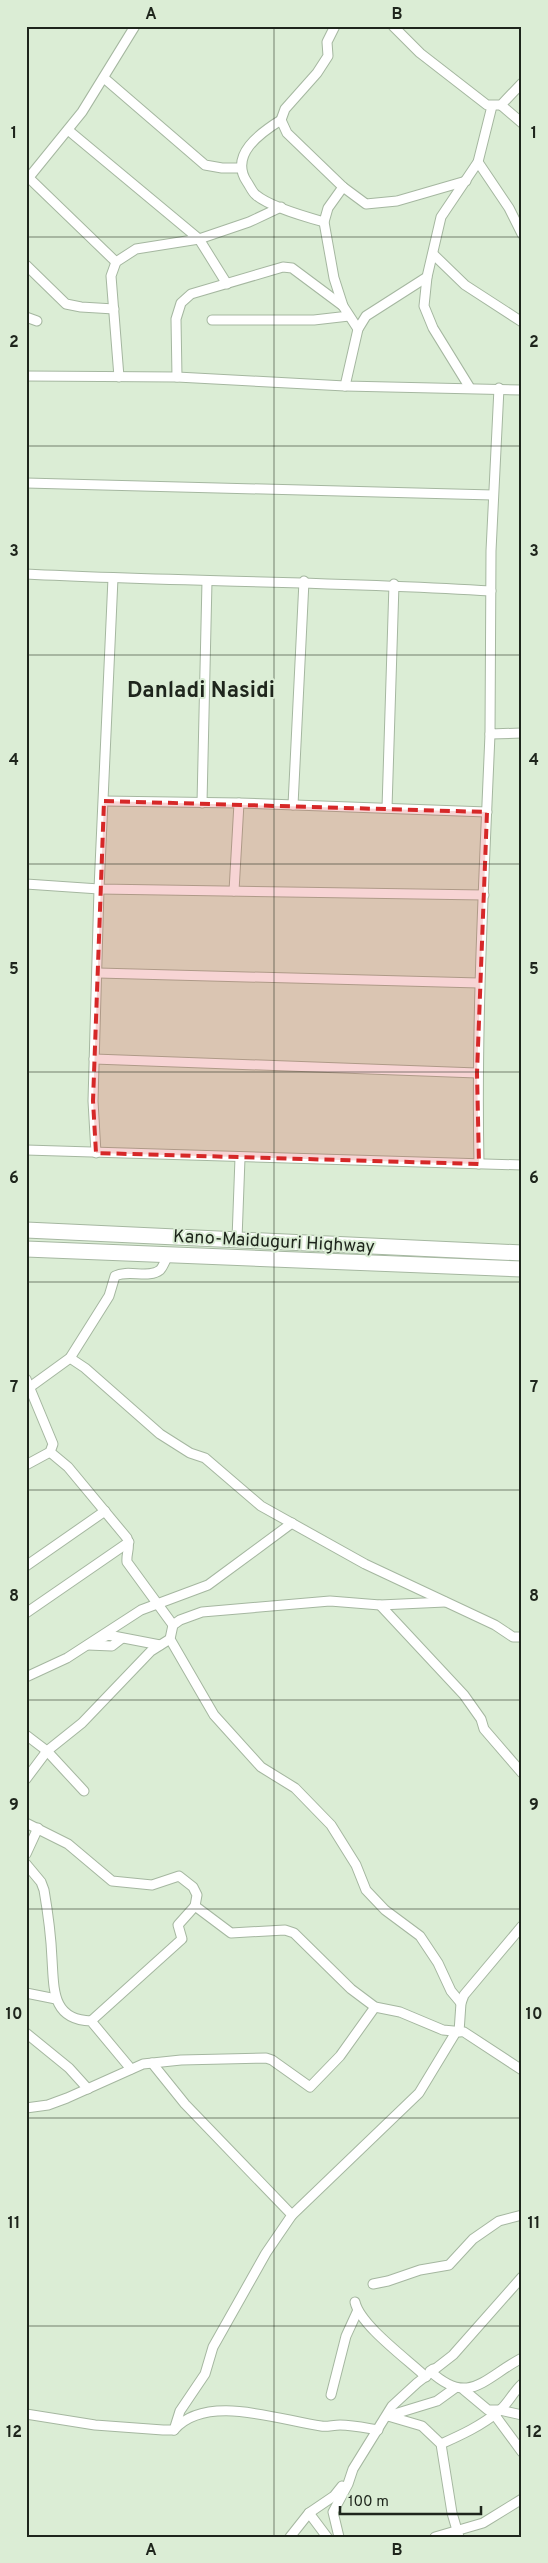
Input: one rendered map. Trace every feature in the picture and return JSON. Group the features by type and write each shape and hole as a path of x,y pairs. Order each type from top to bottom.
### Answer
{"highway":[{"name":"Kano-Maiduguri Highway","path":"26,1230 522,1253"},
{"name":"Kano-Maiduguri Highway","path":"26,1249 522,1269"}],"street":[{"path":"116,262 28,179 68,130 104,78 135,26"},
{"path":"240,168 248,148 262,132 281,120 285,109 317,73 328,56 327,42 335,26"},
{"path":"393,26 420,52 522,123"},
{"path":"104,78 205,165 222,168 240,168"},
{"path":"470,388 432,328 424,306 427,277 441,217 478,162 496,106 522,83"},
{"path":"281,120 287,133 342,187 366,204 397,201 466,181"},
{"path":"68,130 198,239 227,284"},
{"path":"478,162 509,208 522,234"},
{"path":"240,168 256,195 281,207 324,222"},
{"path":"342,187 328,208 324,222 334,278 342,306"},
{"path":"119,377 111,276 116,262 136,249 198,239 249,222 281,207"},
{"path":"433,254 465,285 522,322"},
{"path":"26,265 66,304 114,309"},
{"path":"177,377 176,319 181,302 191,294 283,267 292,268 342,306 358,329"},
{"path":"345,386 358,329 366,316 427,277"},
{"path":"212,320 314,320 349,316"},
{"path":"26,317 37,322"},
{"path":"26,380 26,376 177,377 345,386 522,390"},
{"path":"479,1164 477,1073 479,982 490,734 490,591 498,388"},
{"path":"26,483 493,495"},
{"path":"26,574 208,581 304,581 394,584 490,591"},
{"path":"96,1153 93,1101 99,888 113,578"},
{"path":"202,803 208,581"},
{"path":"293,805 304,581"},
{"path":"387,808 394,584"},
{"path":"490,734 522,733"},
{"path":"104,802 239,803 487,812"},
{"path":"234,891 239,803"},
{"path":"26,884 99,888 484,895"},
{"path":"98,973 479,982"},
{"path":"94,1059 477,1073"},
{"path":"26,1150 240,1158 361,1159 522,1165"},
{"path":"236,1239 240,1158"},
{"path":"26,1465 50,1452 53,1444 28,1383 70,1358 109,1296 115,1276 122,1272 150,1274 160,1270 168,1255"},
{"path":"70,1358 85,1368 160,1434 190,1453 205,1458 250,1500 365,1564 495,1624 513,1637 522,1637"},
{"path":"50,1452 68,1467 129,1542"},
{"path":"26,1566 105,1511"},
{"path":"26,1677 67,1658 141,1610 208,1586 292,1523"},
{"path":"129,1542 126,1555 127,1562 173,1625"},
{"path":"26,1613 129,1542"},
{"path":"445,1602 380,1605 330,1601 202,1612 180,1620 173,1625 170,1639 214,1715 261,1767 295,1788 331,1825 356,1865 366,1890 385,1910 420,1936 434,1955 451,1991 461,2003"},
{"path":"380,1605 464,1695 478,1714 484,1729 522,1773"},
{"path":"87,1645 108,1635 160,1645"},
{"path":"26,1779 47,1751 69,1735 127,1674 160,1645 170,1639"},
{"path":"26,1735 47,1751 84,1791"},
{"path":"26,1823 68,1844 112,1881 152,1885 172,1877 178,1876 185,1879 196,1895 195,1906 178,1925 182,1940 92,2021 79,2020 68,2016 56,1999 44,1890 41,1882 26,1864"},
{"path":"26,1854 38,1828"},
{"path":"195,1906 231,1933 285,1930 294,1933 351,1989 375,2007 400,2012 443,2030 464,2032 522,2070"},
{"path":"174,2430 180,2411 205,2374 213,2347 266,2253 292,2215 418,2092 457,2032 461,2003 471,1986 522,1926"},
{"path":"26,1993 56,1999"},
{"path":"26,2108 48,2104 88,2089 131,2069 152,2063 266,2058 272,2060 310,2088 340,2056 375,2007"},
{"path":"92,2021 131,2069"},
{"path":"26,2033 69,2068 88,2089"},
{"path":"152,2063 185,2104 292,2215"},
{"path":"373,2284 420,2270 449,2265 473,2239 499,2221 522,2216"},
{"path":"290,2537 309,2513 334,2496 350,2476 388,2416 392,2406 453,2355 522,2277"},
{"path":"331,2395 346,2336 357,2312 355,2302"},
{"path":"357,2312 446,2384 459,2389 494,2412 522,2452"},
{"path":"388,2416 437,2401 459,2389 473,2388 522,2358"},
{"path":"441,2444 464,2434 494,2412 522,2384"},
{"path":"174,2430 183,2420 188,2418 207,2411 228,2410 324,2426 352,2425 378,2430"},
{"path":"494,2412 522,2415"},
{"path":"26,2414 95,2425 174,2430"},
{"path":"388,2416 422,2426 441,2444 458,2533"},
{"path":"339,2537 333,2512 348,2484 350,2476"},
{"path":"436,2537 458,2533 484,2523 522,2499"},
{"path":"309,2513 327,2537"}],"highlighted area":[{"path":"104,801 487,812 477,1073 479,1164 96,1153 93,1101"}],"district":[{"name":"Danladi Nasidi","path":"201,689"}]}
